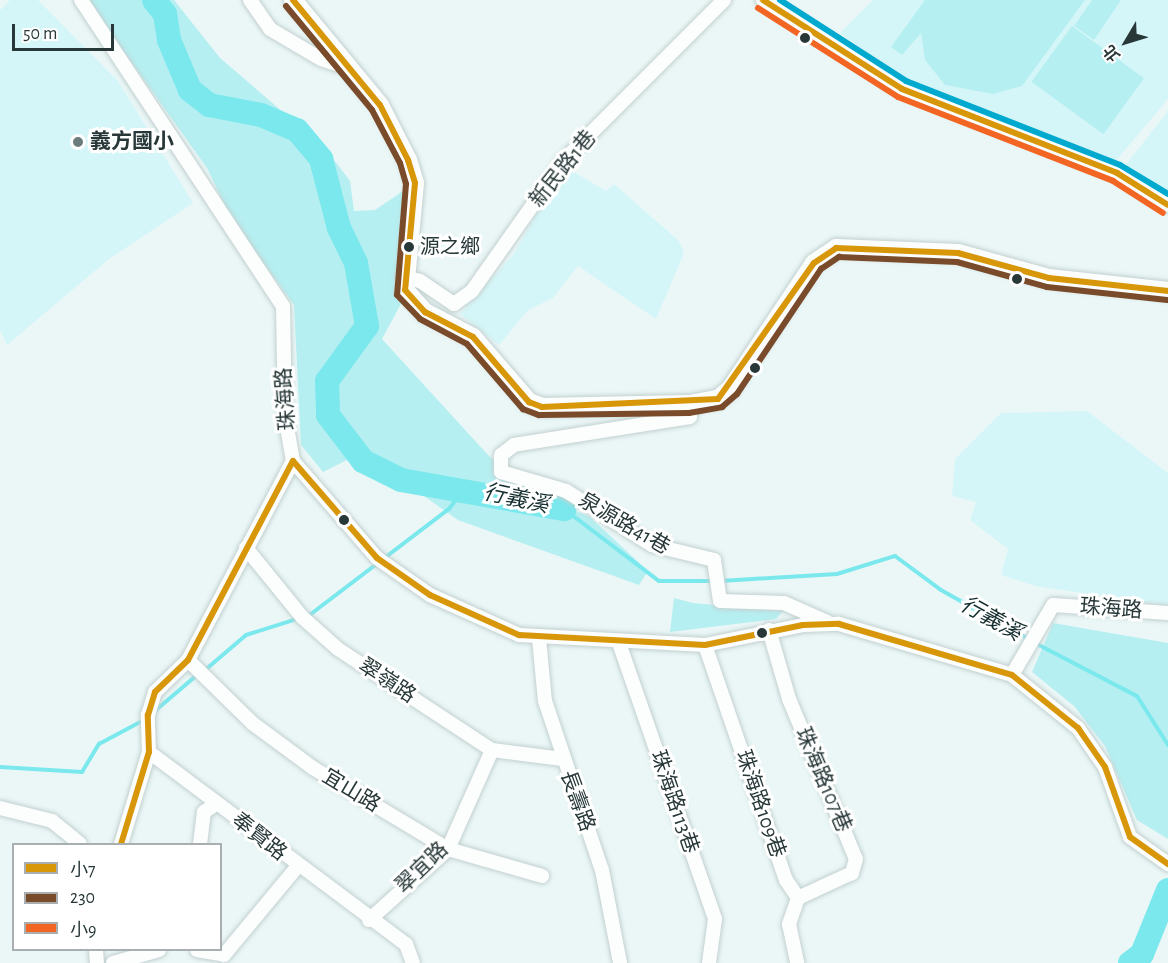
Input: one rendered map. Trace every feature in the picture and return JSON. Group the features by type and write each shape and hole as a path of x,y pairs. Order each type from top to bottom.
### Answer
{"street":[{"name":"珠海路","path":"81,0 283,306 285,416 293,461 377,558 430,595 519,635 539,638 705,645 769,630 829,623 1012,675 1053,605 1168,613"},
{"path":"250,0 270,29 321,59 349,68"},
{"path":"293,0 380,105 415,183 403,277 405,290 424,312 473,336 529,402 542,407 689,404 718,399 730,389 814,263 836,248 958,253 1049,278 1168,291"},
{"name":"新民路1巷","path":"403,277 420,281 454,304 472,291 565,159 724,0"},
{"path":"763,0 903,89 1117,173 1168,205"},
{"name":"泉源路41巷","path":"689,404 690,417 514,445 501,455 501,472 566,491 652,545 714,560 720,601 784,603 829,623"},
{"path":"121,843 149,752 148,715 154,692 188,660 293,461"},
{"name":"翠嶺路","path":"246,548 302,616 338,649 492,750 562,759"},
{"name":"珠海路107巷","path":"769,630 789,699 856,860 852,873 798,898"},
{"name":"長壽路","path":"539,638 545,700 562,759 602,870 620,963"},
{"name":"珠海路113巷","path":"619,643 715,919 709,963"},
{"name":"珠海路109巷","path":"705,645 786,880 798,898"},
{"name":"宜山路","path":"188,660 252,723 313,768 447,849 542,876"},
{"path":"1012,675 1078,728 1105,767 1130,837 1168,864"},
{"name":"翠宜路","path":"369,920 447,849 492,750"},
{"name":"奉賢路","path":"149,752 369,920"},
{"path":"200,843 204,812 216,804"},
{"path":"0,808 52,821 79,843"},
{"path":"200,951 225,959 297,867"},
{"path":"797,963 789,924 798,898"},
{"path":"369,920 406,944 413,963"},
{"path":"113,963 155,951"}],"shaded area":[{"name":"義方國小","path":"10,0 38,0 118,81 193,203 109,259 7,345 0,330 0,10"},
{"path":"87,0 174,0 220,58 325,148 350,181 354,211 375,210 403,191 396,283 403,300 382,339 488,455 532,492 590,517 648,571 639,585 458,520 394,475 349,459 323,472 301,445 294,305 231,218 207,168"},
{"path":"873,0 1168,0 1168,99 1115,162 898,75 840,33"},
{"path":"925,0 1085,0 1022,86 993,94 945,85 925,60 921,33 902,55 891,47"},
{"path":"1092,0 1121,0 1094,40 1074,26"},
{"path":"1072,26 1144,78 1103,134 1031,82"},
{"path":"1168,111 1168,197 1123,168"},
{"path":"564,166 606,191 614,184 679,241 684,253 656,319 578,266 553,298 528,310 499,345 460,314 513,255"},
{"path":"1087,411 1168,473 1168,606 1035,586 1001,575 1008,549 970,520 976,502 952,496 955,459 1001,413"},
{"path":"674,598 693,603 783,611 776,619 670,632"},
{"path":"1053,623 1168,643 1168,839 1137,820 1105,746 1074,706 1032,672"}],"waterway":[{"name":"行義溪","path":"154,0 165,14 169,40 190,90 209,105 261,115 297,130 321,159 339,228 356,263 367,326 327,381 328,415 363,461 401,480 564,509"},
{"path":"307,617 449,509 465,488"},
{"name":"行義溪","path":"564,509 659,581 713,581"},
{"name":"行義溪","path":"721,581 837,574 895,556 941,590 1028,639"},
{"path":"204,671 246,635 300,618"},
{"name":"行義溪","path":"1035,643 1137,696 1168,745"},
{"path":"156,710 197,675"},
{"path":"0,767 82,772 99,744 144,720"},
{"path":"1130,963 1142,954 1168,890"}],"transit line":[{"name":"小7","path":"293,0 380,105 408,160 415,183 405,290 425,312 473,337 529,402 542,407 718,399 814,263 836,248 958,253 1049,278 1168,291"},
{"name":"小7","path":"763,0 902,89 1117,173 1168,205"},
{"path":"780,0 906,81 1120,165 1168,194"},
{"name":"230","path":"286,6 372,110 400,163 406,184 397,295 420,319 467,344 523,409 539,415 689,413 722,407 737,394 821,269 839,257 957,262 1047,287 1167,300"},
{"name":"小9","path":"758,8 898,97 1113,181 1163,213"},
{"name":"小7","path":"121,843 149,752 148,715 155,692 188,660 293,461 377,558 430,595 519,635 705,645 803,625 839,624 1012,675 1078,728 1105,767 1130,837 1168,864"}],"place":[{"name":"義方國小","path":"78,142"},
{"name":"源之鄉","path":"409,247"}]}
